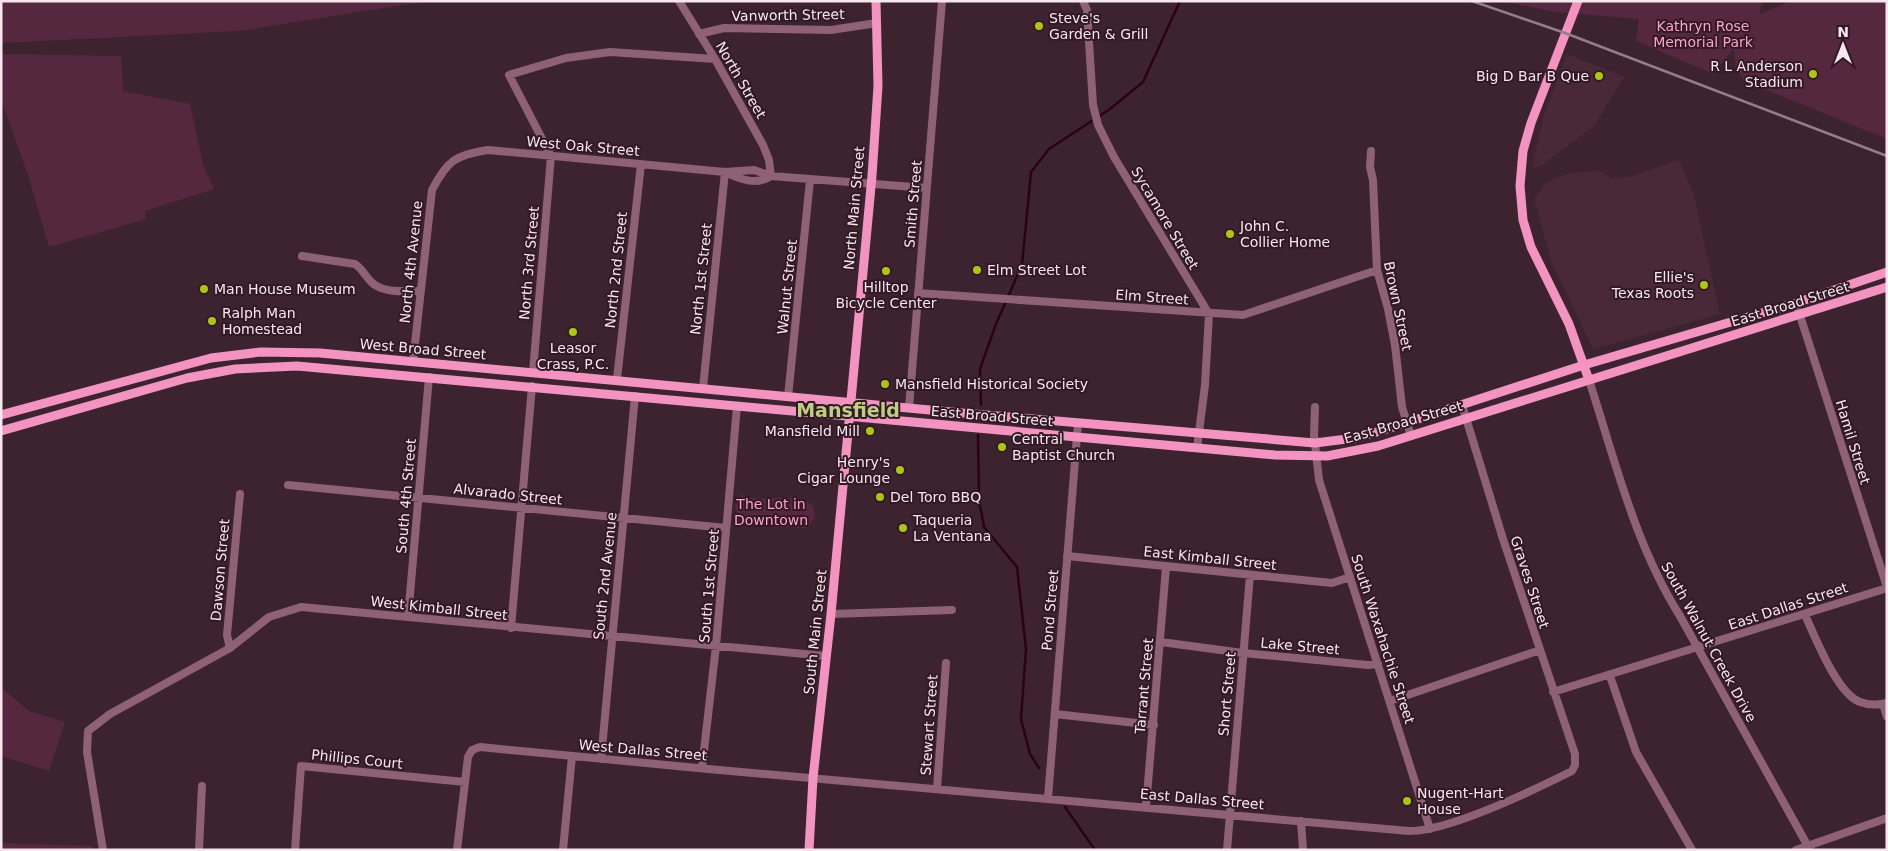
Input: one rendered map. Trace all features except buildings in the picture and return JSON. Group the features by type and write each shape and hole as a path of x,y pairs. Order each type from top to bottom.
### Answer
{"main road":[{"name":"North Main Street","path":"848,417 871,184 878,86 876,1"},
{"path":"1578,1 1531,123 1523,152 1520,186 1523,220 1531,247 1569,324 1589,380"},
{"name":"East Broad Street","path":"850,403 1315,443 1361,436 1406,423 1584,366 1796,303 1887,272"},
{"name":"East Broad Street","path":"848,417 1275,455 1316,456 1359,451 1800,316 1887,287"},
{"path":"1704,330 1707,343"},
{"name":"West Broad Street","path":"1,415 184,364 224,356 286,351 533,372 850,403"},
{"path":"224,356 226,370"},
{"path":"412,375 413,362"},
{"name":"West Broad Street","path":"1,431 187,378 226,370 268,366 312,366 848,417"},
{"path":"532,386 533,372"},
{"path":"89,390 93,404"},
{"path":"737,406 738,392"},
{"path":"950,425 951,412"},
{"name":"South Main Street","path":"809,850 813,778 831,614 848,417"},
{"path":"1004,430 1005,417"}],"street":[{"name":"North Street","path":"679,1 716,59 763,146 769,160 771,176"},
{"name":"Smith Street","path":"909,408 942,1"},
{"name":"Sycamore Street","path":"1083,1 1086,10 1091,82 1096,115 1103,137 1209,314"},
{"name":"Vanworth Street","path":"699,34 724,28 831,30 877,23"},
{"path":"550,156 509,75 566,58 610,52 716,59"},
{"name":"West Oak Street","path":"443,168 457,159 472,153 488,150 725,172 754,170 771,176 926,188"},
{"name":"Brown Street","path":"1371,151 1370,167 1373,180 1377,270 1390,318 1402,408 1411,436"},
{"name":"North 3rd Street","path":"533,372 550,156"},
{"name":"North 2nd Street","path":"617,380 641,164"},
{"name":"North 4th Avenue","path":"413,362 432,190 443,168"},
{"name":"North 1st Street","path":"703,388 725,172"},
{"name":"Walnut Street","path":"788,397 810,180"},
{"path":"302,256 355,264 362,269 375,285 388,290 420,292"},
{"name":"Elm Street","path":"918,293 1243,316 1377,270"},
{"name":"Hamil Street","path":"1796,303 1887,587"},
{"path":"1198,448 1198,434 1205,385 1209,314"},
{"name":"South 4th Street","path":"408,617 429,377"},
{"name":"South Walnut Creek Drive","path":"1589,380 1641,540 1662,586 1809,847"},
{"path":"511,628 532,386"},
{"name":"South 2nd Avenue","path":"601,759 634,396"},
{"name":"Graves Street","path":"1462,405 1553,692 1575,754 1575,766"},
{"name":"South 1st Street","path":"702,768 716,646 737,406"},
{"name":"South Waxahachie Street","path":"1315,407 1315,443 1320,482 1430,829"},
{"name":"Pond Street","path":"1048,798 1078,424"},
{"name":"Alvarado Street","path":"288,485 726,528"},
{"name":"Dawson Street","path":"230,648 227,635 240,494"},
{"name":"East Kimball Street","path":"1067,556 1332,583 1350,577"},
{"name":"Tarrant Street","path":"1146,807 1166,567"},
{"name":"Short Street","path":"1226,850 1250,575"},
{"name":"East Dallas Street","path":"1553,692 1805,615 1887,587"},
{"name":"West Kimball Street","path":"103,850 87,752 87,735 94,725 110,714 230,648 269,617 301,607 826,656"},
{"path":"831,614 952,610"},
{"path":"1805,615 1826,659 1852,697 1859,702 1885,704 1887,717"},
{"name":"Lake Street","path":"1161,642 1244,653 1368,665 1378,664"},
{"path":"1390,701 1540,650"},
{"name":"Stewart Street","path":"936,788 946,663"},
{"path":"1610,676 1636,752 1692,850"},
{"path":"1055,714 1154,725"},
{"name":"West Dallas Street","path":"465,782 468,758 472,750 480,747 813,778"},
{"path":"563,850 572,756"},
{"name":"Phillips Court","path":"295,850 301,766 465,782"},
{"name":"East Dallas Street","path":"813,778 1404,830 1430,829 1509,800 1572,771 1575,766"},
{"path":"457,850 465,782"},
{"path":"199,850 202,786"},
{"path":"1796,850 1887,818"},
{"path":"1301,821 1303,850"}],"shaded area":[{"path":"1567,54 1624,77 1594,126 1541,166 1532,167 1544,115"},
{"path":"1679,160 1694,196 1720,314 1593,349 1551,261 1534,199 1546,182 1570,173 1601,171 1612,179 1629,177"}],"green space":[{"path":"1,1 429,1 238,31 1,43"},
{"name":"R L Anderson Stadium","path":"1502,1 1763,1 1759,15 1790,1 1887,1 1887,139 1744,81 1736,68 1734,48 1713,74 1636,41 1639,19 1555,12"},
{"path":"1,54 121,56 123,91 190,104 203,164 214,189 145,211 146,219 49,247 29,178 1,99"},
{"name":"The Lot in Downtown","path":"741,494 757,498 799,499 808,502 814,508 815,518 806,528 761,526 745,517 740,520 735,507"},
{"path":"1,687 29,711 65,722 49,771 1,756"},
{"path":"1,843 92,846 92,850 1,850"}],"waterway":[{"path":"981,405 980,369 996,324 1022,265 1031,172 1049,149 1110,109 1143,82 1180,1"},
{"path":"978,435 979,500 984,527 1017,567 1026,649 1021,719 1030,754 1039,768"},
{"path":"1065,807 1095,850"}],"railway":[{"path":"1472,1 1565,33 1887,156"}],"place":[{"name":"Steve's Garden & Grill","path":"1039,26"},
{"name":"R L Anderson Stadium","path":"1813,74"},
{"name":"Big D Bar B Que","path":"1599,76"},
{"name":"John C. Collier Home","path":"1230,234"},
{"name":"Elm Street Lot","path":"977,270"},
{"name":"Hilltop Bicycle Center","path":"886,271"},
{"name":"Ellie's Texas Roots","path":"1704,285"},
{"name":"Man House Museum","path":"204,289"},
{"name":"Ralph Man Homestead","path":"212,321"},
{"name":"Leasor Crass, P.C.","path":"573,332"},
{"name":"Mansfield Historical Society","path":"885,384"},
{"name":"Mansfield Mill","path":"870,431"},
{"name":"Central Baptist Church","path":"1002,447"},
{"name":"Henry's Cigar Lounge","path":"900,470"},
{"name":"Del Toro BBQ","path":"880,497"},
{"name":"Taqueria La Ventana","path":"903,528"},
{"name":"Nugent-Hart House","path":"1407,801"}],"district":[{"name":"Mansfield","path":"848,410"}],"park label":[{"name":"Kathryn Rose Memorial Park","path":"1703,34"}]}
